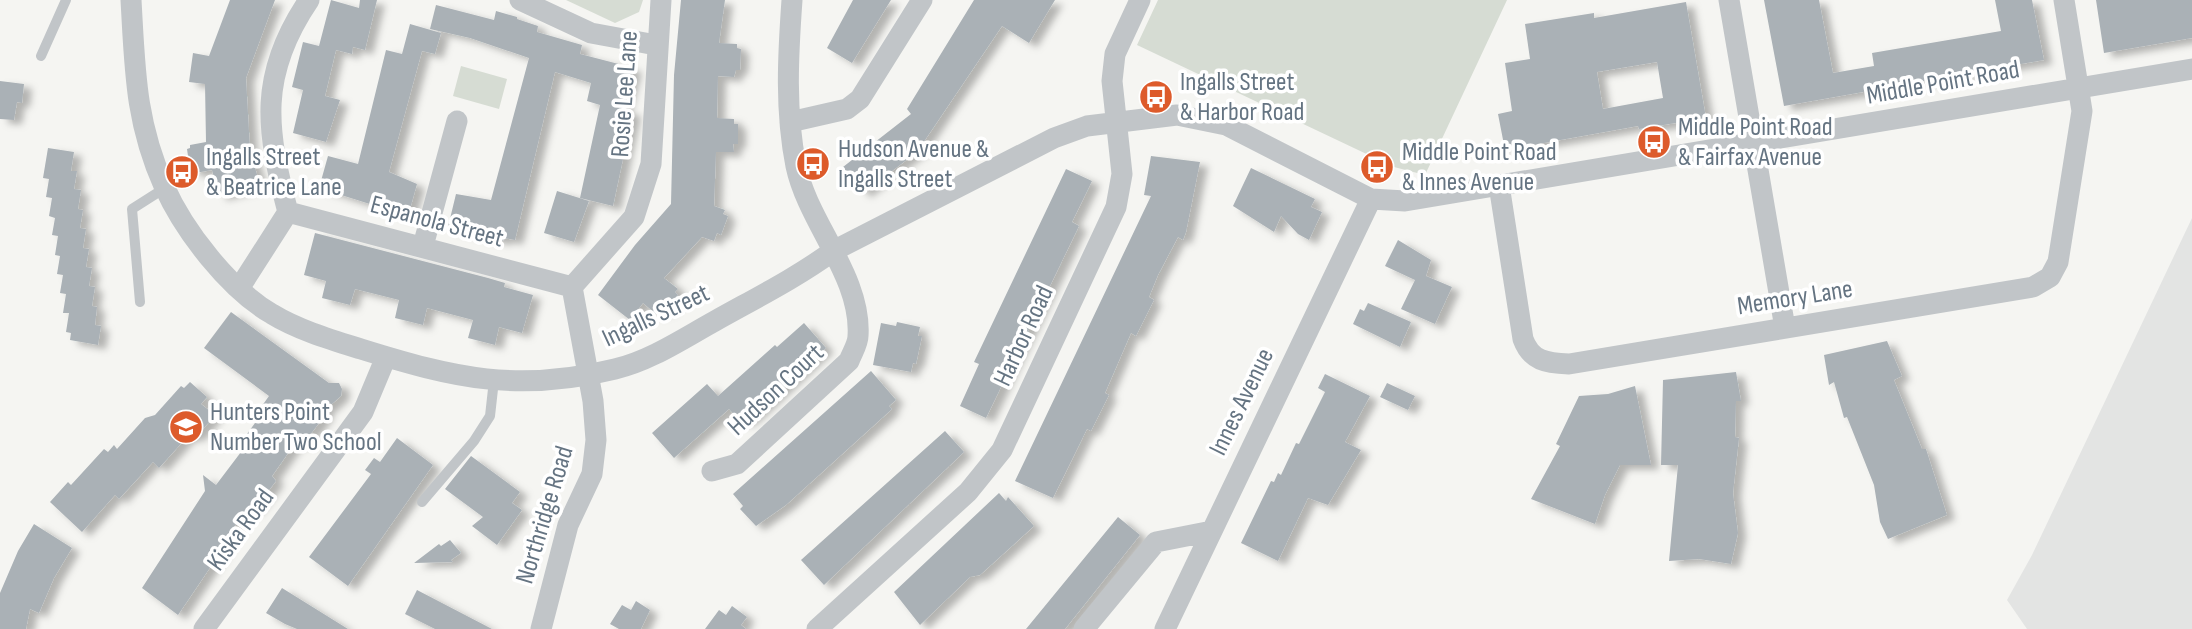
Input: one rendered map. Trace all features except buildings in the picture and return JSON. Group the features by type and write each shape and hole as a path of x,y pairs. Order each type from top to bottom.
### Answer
{"street":[{"name":"Ingalls Street","path":"131,0 138,109 165,188 215,266 271,314 330,339 426,369 495,380 535,383 587,375 631,364 802,274 833,251 1055,138 1087,126 1177,116 1226,125 1371,199"},
{"path":"240,287 288,212 273,156 270,109 274,69 291,26 309,0"},
{"path":"520,0 591,33 656,45"},
{"name":"Rosie Lee Lane","path":"572,287 634,216 651,164 656,45 661,0"},
{"name":"Hudson Court","path":"712,471 737,464 849,361 858,339 858,317 833,251 811,212 796,167 787,63 792,0"},
{"path":"790,122 847,109 860,99 922,0"},
{"name":"Harbor Road","path":"817,629 968,492 1002,450 1116,207 1122,174 1112,81 1115,54 1140,0"},
{"path":"1729,0 1785,328"},
{"name":"Memory Lane","path":"1499,185 1523,339 1528,352 1537,359 1569,364 2034,286 2050,277 2058,262 2082,111 2064,0"},
{"name":"Middle Point Road","path":"1371,199 1405,201 2192,69"},
{"path":"423,246 457,121"},
{"name":"Innes Avenue","path":"1165,629 1371,199"},
{"name":"Espanola Street","path":"288,212 572,287"},
{"path":"572,287 587,375"},
{"name":"Kiska Road","path":"204,629 363,412 386,357"},
{"name":"Northridge Road","path":"541,629 568,525 592,474 596,440 587,375"},
{"path":"1084,629 1156,542 1212,531"}],"lane":[{"path":"41,56 66,0"},
{"path":"140,302 132,209 165,188"},
{"path":"422,502 474,441 490,416 495,380"}],"shaded area":[{"path":"566,0 643,0 639,12 615,23"},
{"path":"1158,0 1507,0 1425,175 1394,167 1137,45"},
{"path":"461,66 507,79 499,109 453,96"},
{"path":"2192,218 2192,629 2027,629 2007,600 2032,555"}],"place":[{"name":"Ingalls Street & Harbor Road","path":"1156,97"},
{"name":"Middle Point Road & Fairfax Avenue","path":"1654,142"},
{"name":"Hudson Avenue & Ingalls Street","path":"813,164"},
{"name":"Middle Point Road & Innes Avenue","path":"1377,167"},
{"name":"Ingalls Street & Beatrice Lane","path":"182,172"},
{"name":"Hunters Point Number Two School","path":"186,427"}]}
